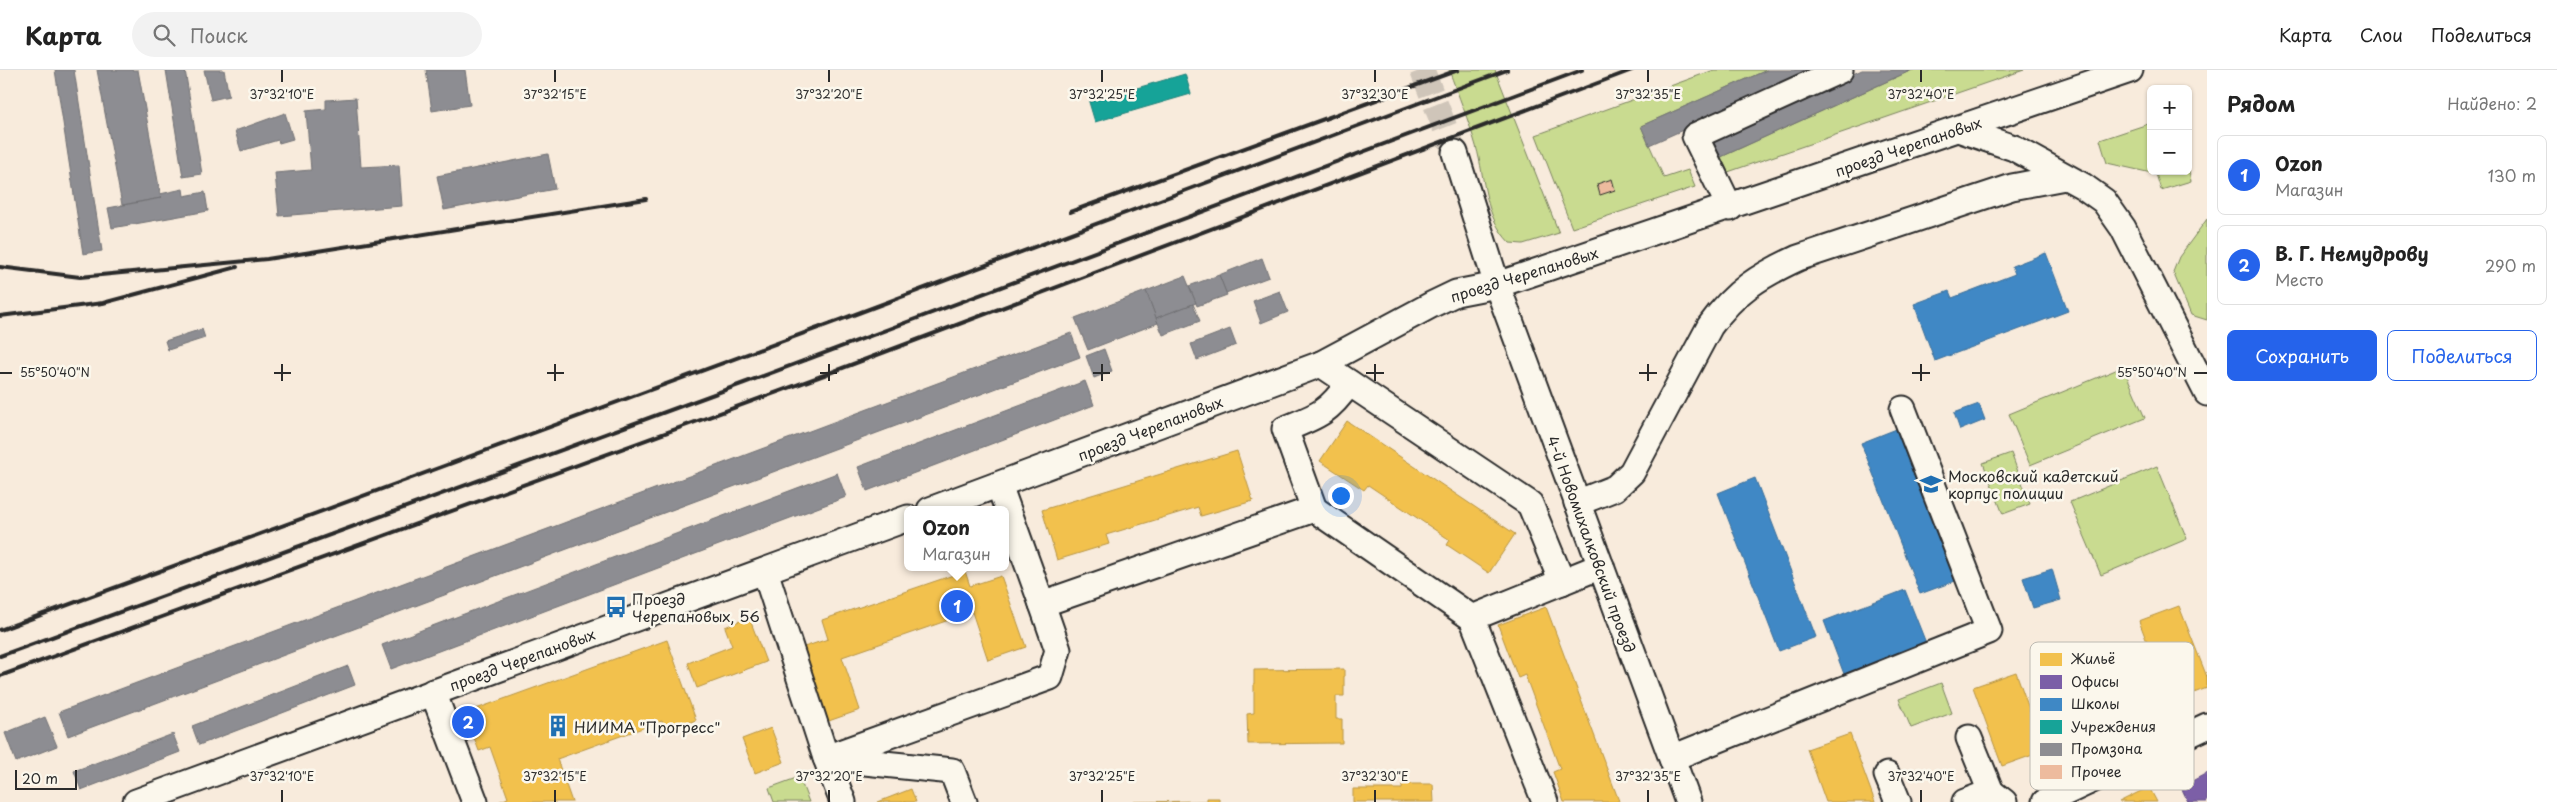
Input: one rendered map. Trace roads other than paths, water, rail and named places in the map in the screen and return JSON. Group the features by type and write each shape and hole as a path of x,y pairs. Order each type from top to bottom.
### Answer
{"street":[{"path":"1730,208 1695,136 1840,70"},
{"name":"проезд Черепановых","path":"941,506 1322,364 1433,304 1456,294 1497,285 1730,208 2130,70"},
{"path":"1958,129 2014,148 2083,186 2104,200 2123,228 2200,363 2207,392"},
{"name":"4-й Новомихалковский проезд","path":"1455,153 1497,285 1688,802"},
{"path":"1577,503 1615,488 1632,472 1710,326 1726,304 1746,286 1766,273 1798,258 2012,187 2065,177"},
{"path":"1322,364 1530,504 1562,582"},
{"path":"1349,383 1334,404 1323,412 1286,429 1314,509 1472,618 1545,802"},
{"path":"1672,758 1990,631 1903,409"},
{"path":"998,485 1006,506"},
{"path":"1042,604 1314,509"},
{"path":"826,758 1050,677 1058,650 1009,515"},
{"name":"проезд Черепановых","path":"136,802 185,793 433,692 904,519"},
{"path":"1472,618 1601,566"},
{"path":"765,571 826,758 843,802"},
{"path":"433,692 475,802"},
{"path":"2194,732 2207,726"},
{"path":"1965,802 1997,797 1969,738"},
{"path":"826,758 952,771 964,802"},
{"path":"1887,775 1898,802"},
{"path":"2058,799 2073,790"}],"tunnel":[{"path":"1422,70 1455,153"}],"railway":[{"path":"1070,212 1458,70"},
{"path":"0,630 845,318 1507,70"},
{"path":"0,656 744,383 1582,70"},
{"path":"0,676 824,375 1632,70"},
{"path":"0,267 80,277 267,259 646,199"},
{"path":"0,316 103,303 237,267"}],"place":[{"name":"Московский кадетский корпус полиции","path":"1931,484"},
{"name":"Ozon","path":"957,606"},
{"name":"Проезд Черепановых, 56","path":"616,607"},
{"name":"В. Г. Немудрову","path":"468,722"},
{"name":"НИИМА \"Прогресс\"","path":"558,726"}]}
